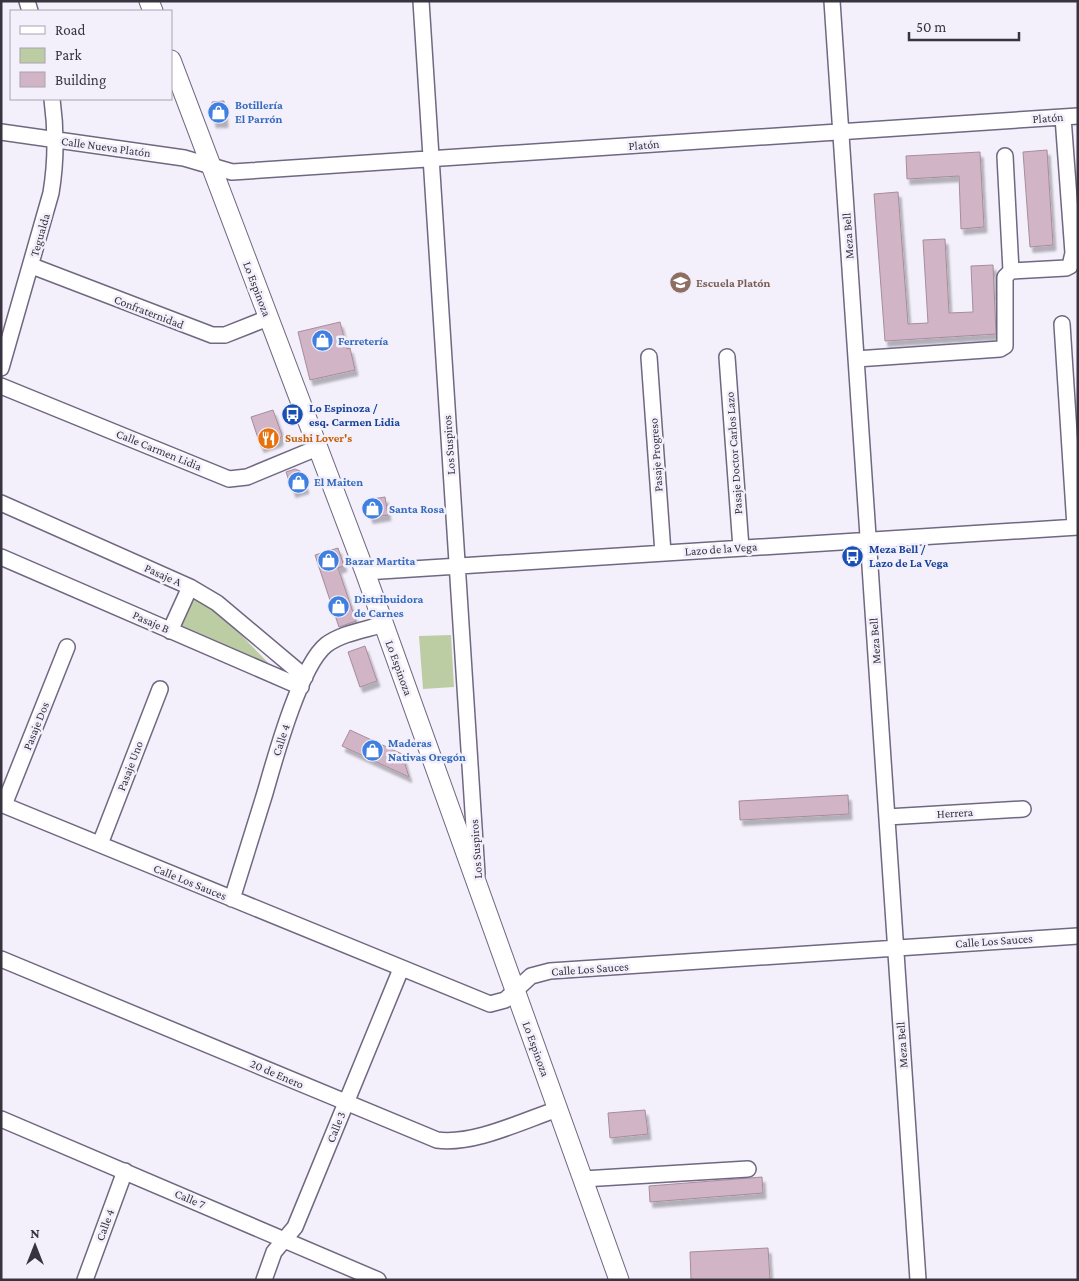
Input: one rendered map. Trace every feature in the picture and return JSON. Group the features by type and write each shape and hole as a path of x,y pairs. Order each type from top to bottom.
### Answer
{"main road":[{"name":"Lo Espinoza","path":"172,63 365,572 619,1280"}],"street":[{"name":"Los Suspiros","path":"421,1 478,888"},
{"name":"Meza Bell","path":"832,1 918,1280"},
{"name":"Tegualda","path":"1,368 52,193 54,172 52,100"},
{"name":"Platón","path":"210,166 232,172 1070,116"},
{"path":"856,359 1000,350 1005,346 1005,277 1011,271 1066,268 1070,266 1072,261 1070,116"},
{"name":"Calle Nueva Platón","path":"1,132 184,158 210,166"},
{"path":"1005,156 1011,271"},
{"name":"Confraternidad","path":"32,266 212,335 225,335 268,318"},
{"path":"1062,324 1076,527"},
{"name":"Pasaje Progreso","path":"649,357 663,553"},
{"name":"Pasaje Doctor Carlos Lazo","path":"727,358 740,548"},
{"name":"Calle Carmen Lidia","path":"1,386 229,479 235,480 247,477 317,448"},
{"name":"Pasaje A","path":"1,503 190,587 217,603 303,682"},
{"name":"Lazo de la Vega","path":"365,572 1076,527"},
{"name":"Pasaje B","path":"1,557 170,631 303,682"},
{"path":"170,631 190,587"},
{"name":"Calle 4","path":"232,899 280,744 303,682 319,653 326,646 342,637 384,624"},
{"name":"Pasaje Dos","path":"3,804 67,647"},
{"name":"Pasaje Uno","path":"100,844 160,688"},
{"name":"Calle Los Sauces","path":"3,804 484,1003 495,1004 501,1002 531,976 550,971 1078,936"},
{"name":"Herrera","path":"887,817 1023,809"},
{"name":"20 de Enero","path":"1,959 426,1137 448,1142 467,1140 558,1109"},
{"name":"Calle 3","path":"264,1280 274,1252 295,1227 401,969"},
{"name":"Calle 7","path":"1,1119 378,1280"},
{"path":"583,1179 748,1169"},
{"name":"Calle 4","path":"85,1280 125,1171"}],"green space":[{"path":"192,596 212,605 280,675 177,629"},
{"path":"451,635 454,687 423,689 419,636"}],"building":[{"name":"Botillería El Parrón","path":"224,101 225,122 213,122 212,102"},
{"path":"1047,150 1053,245 1030,247 1023,152"},
{"path":"980,152 984,227 961,229 959,176 907,179 906,156"},
{"path":"898,192 908,324 928,323 923,240 945,239 949,313 973,312 971,266 993,265 996,334 885,341 874,194"},
{"path":"340,322 347,349 350,348 355,370 310,380 298,332"},
{"path":"273,410 282,435 279,441 261,447 251,417"},
{"path":"295,469 300,471 306,488 293,492 286,472"},
{"path":"385,497 388,515 370,518 366,500"},
{"path":"338,548 344,566 338,568 356,621 339,627 315,555"},
{"path":"365,646 377,681 360,687 348,652"},
{"name":"Maderas Nativas Oregón","path":"350,730 402,754 409,777 342,746"},
{"path":"848,795 849,814 740,820 739,801"},
{"path":"645,1110 648,1134 610,1138 608,1113"},
{"path":"762,1177 763,1193 650,1202 649,1186"},
{"path":"768,1248 770,1280 691,1280 690,1252"}],"place":[{"name":"Botillería El Parrón","path":"219,112"},
{"name":"Escuela Platón","path":"680,283"},
{"name":"Ferretería","path":"322,341"},
{"name":"Lo Espinoza / esq. Carmen Lidia","path":"293,415"},
{"name":"Sushi Lover's","path":"269,438"},
{"name":"El Maiten","path":"298,482"},
{"name":"Santa Rosa","path":"373,509"},
{"name":"Meza Bell / Lazo de La Vega","path":"853,556"},
{"name":"Bazar Martita","path":"329,561"},
{"name":"Distribuidora de Carnes","path":"338,606"},
{"name":"Maderas Nativas Oregón","path":"372,750"}]}
